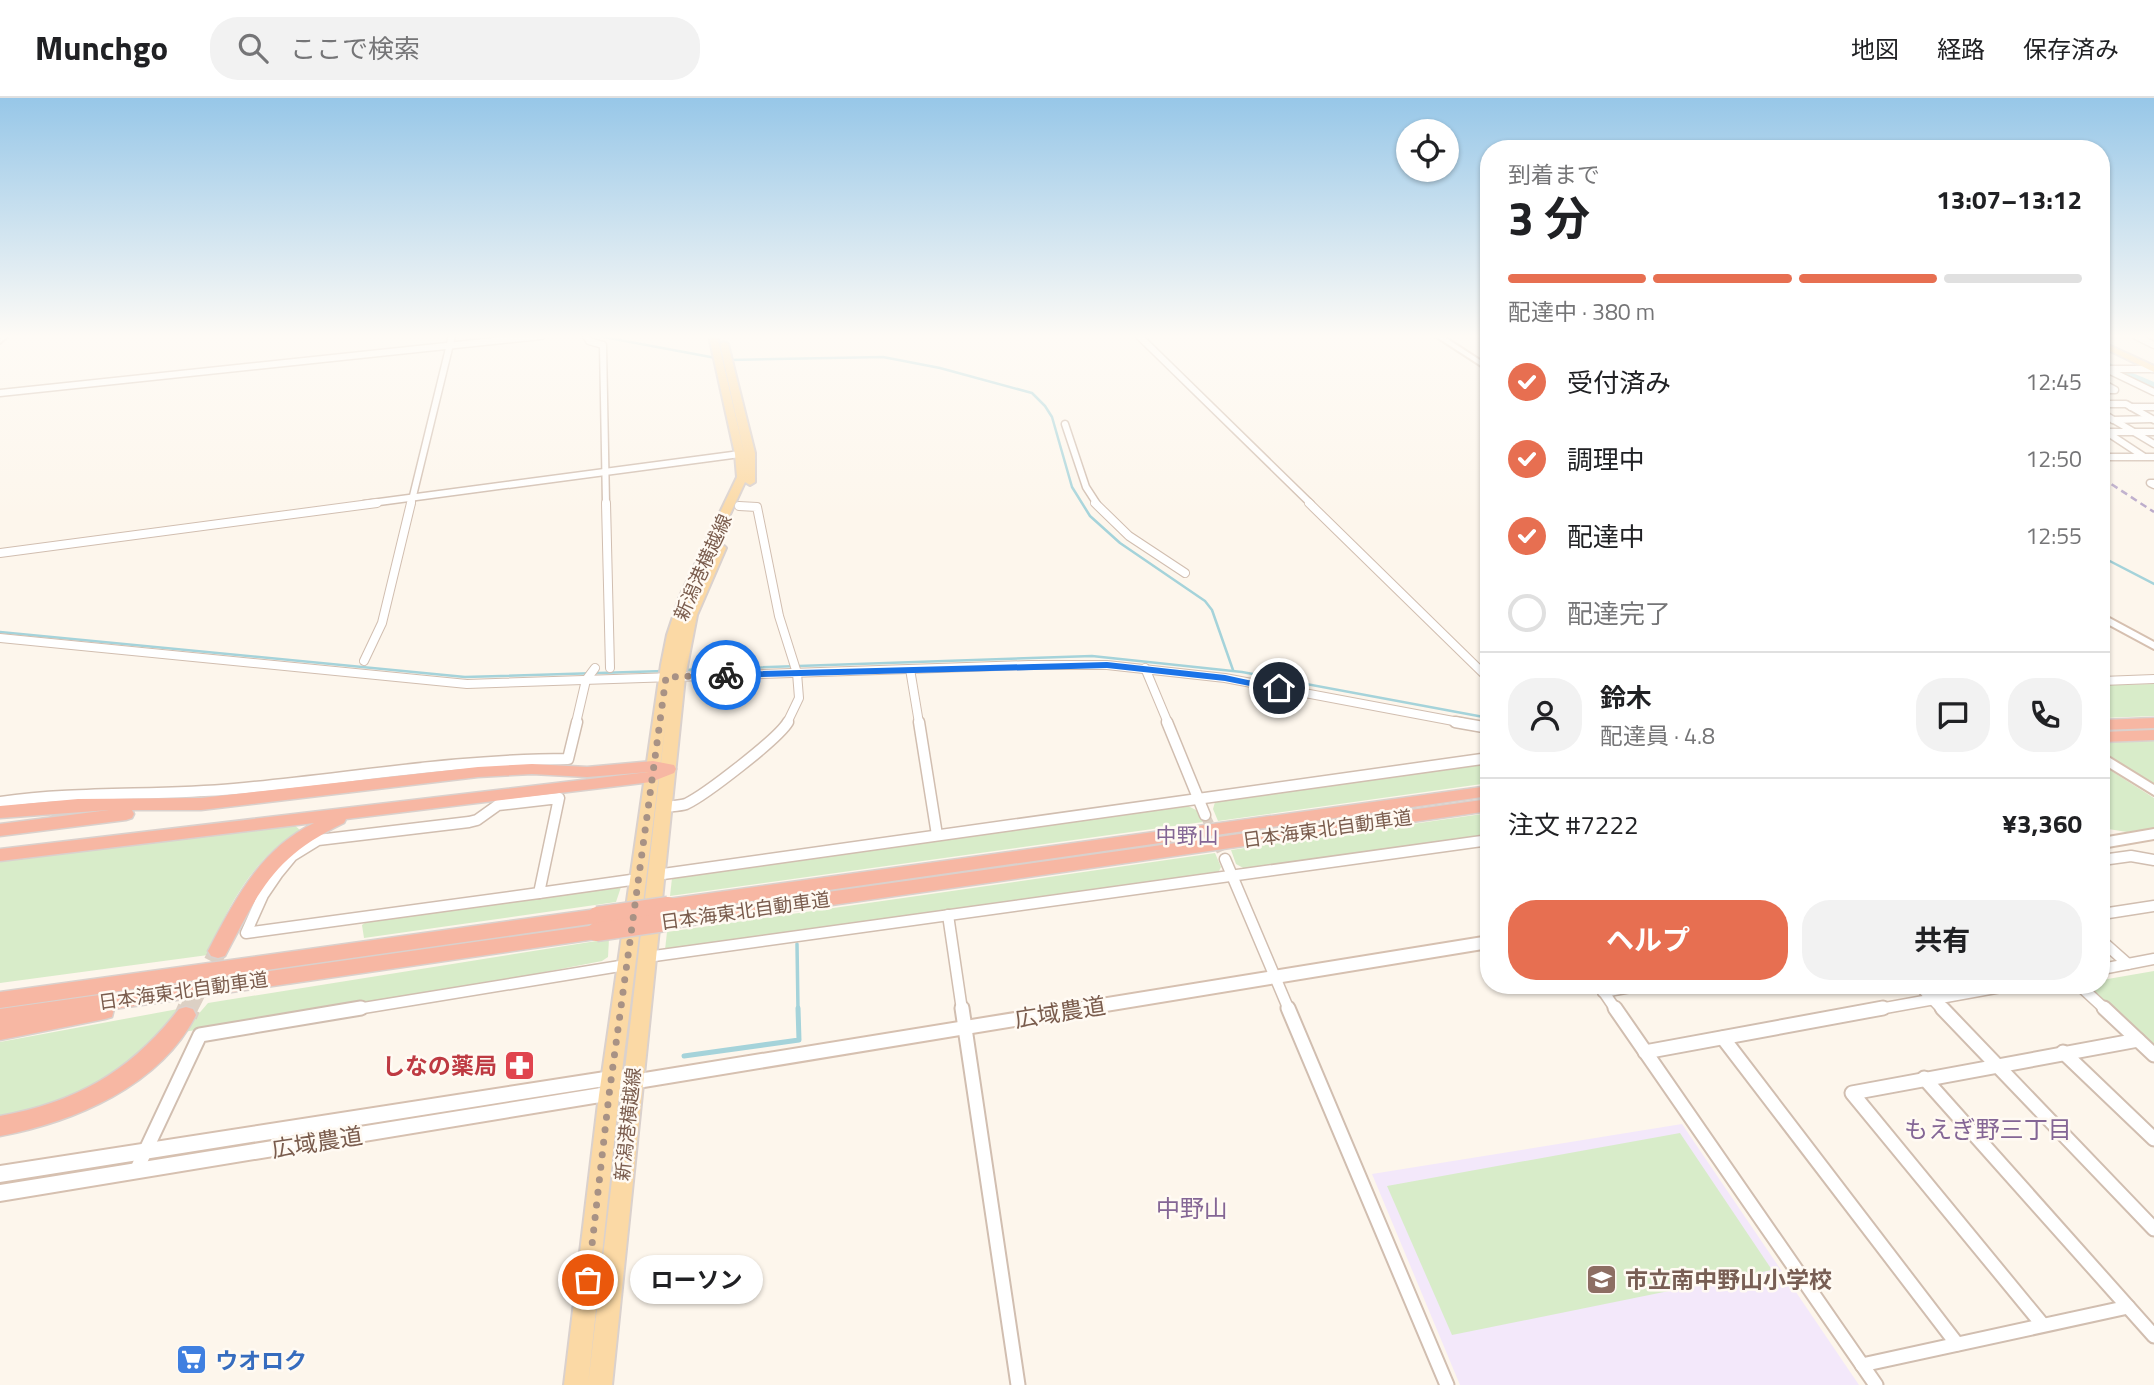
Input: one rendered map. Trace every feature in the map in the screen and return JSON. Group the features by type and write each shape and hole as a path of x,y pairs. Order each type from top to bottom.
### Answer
{"highway":[{"path":"2110,730 2154,723"},
{"path":"2110,730 2154,735"},
{"path":"0,830 478,772 532,769 587,772 657,771"},
{"path":"0,855 356,812 657,771"},
{"name":"日本海東北自動車道","path":"0,1000 342,960 1480,792"},
{"path":"0,812 78,805 201,804"},
{"name":"日本海東北自動車道","path":"666,914 1480,806"},
{"path":"218,951 253,885 274,857 313,830 356,812"},
{"path":"0,991 200,964 342,960"},
{"path":"0,1032 342,960"},
{"name":"日本海東北自動車道","path":"0,1017 342,960"},
{"path":"0,1126 66,1109 111,1086 150,1058 186,1015"}],"main road":[{"name":"新潟港横越線","path":"576,1385 610,1087 638,879 672,677 673,635 686,596 742,477 730,396"},
{"name":"新潟港横越線","path":"672,677 691,615 751,474 750,453 733,396"},
{"name":"新潟港横越線","path":"600,1385 663,807 657,771"}],"street":[{"path":"364,661 382,624 438,396"},
{"path":"604,396 610,668"},
{"path":"1200,396 1480,670"},
{"path":"2110,404 2126,404 2154,420"},
{"path":"2131,407 2154,407"},
{"path":"2112,420 2154,420"},
{"path":"2112,420 2154,444"},
{"path":"1065,424 1086,488 1093,499 1132,538 1185,573"},
{"path":"2110,432 2154,432"},
{"path":"2110,436 2145,457"},
{"path":"0,553 740,454"},
{"path":"2110,455 2154,457"},
{"path":"663,807 685,804 748,760 776,736 794,712 799,698 797,673 779,616 757,507 739,506"},
{"path":"2110,621 2154,646"},
{"path":"0,638 467,684 1029,665 1145,668 1225,678 1480,726"},
{"path":"0,802 73,794 233,789 497,760 568,759 586,680 595,668"},
{"path":"1145,668 1205,815"},
{"path":"910,669 937,835"},
{"path":"2110,681 2154,679"},
{"path":"656,875 1480,759"},
{"path":"2110,762 2154,791"},
{"path":"538,893 559,798 498,805 488,809 477,820 469,822 318,840 292,856 278,873 263,895 246,933 538,893 638,879"},
{"path":"2110,842 2154,834"},
{"path":"647,957 1480,841"},
{"path":"2110,859 2131,856 2154,860"},
{"path":"1225,859 1447,1385"},
{"path":"2110,913 2154,906"},
{"path":"948,915 1018,1385"},
{"name":"広域農道","path":"0,1193 632,1082 1480,943"},
{"path":"2110,948 2128,964"},
{"path":"2110,967 2154,959"},
{"path":"136,1171 200,1035 626,965"},
{"path":"1604,994 1876,1385"},
{"path":"1928,994 2154,1229"},
{"path":"1645,1052 1961,994"},
{"path":"2089,994 2154,1055"},
{"path":"1723,1038 1958,1344"},
{"path":"2042,1324 1853,1093 2138,1040"},
{"path":"2063,1052 2154,1139"},
{"path":"1924,1078 2154,1336"},
{"name":"広域農道","path":"0,1174 145,1151 610,1087"},
{"path":"1862,1365 2128,1307"}],"shaded area":[{"name":"市立南中野山小学校","path":"1682,1124 1859,1385 1460,1385 1372,1174"}],"green space":[{"path":"2154,684 2154,716 2110,718 2110,685"},
{"path":"2154,740 2154,785 2110,756 2110,743"},
{"path":"1480,763 1480,784 1218,821 1213,809 1215,802"},
{"path":"2110,770 2154,798 2154,828 2127,832 2110,829"},
{"path":"1186,805 1198,811 1203,822 670,896 672,878"},
{"path":"1480,814 1480,836 1247,870 1236,864 1231,850"},
{"path":"293,824 300,830 269,855 244,885 224,918 208,955 0,983 0,859"},
{"path":"1215,853 1221,867 1218,873 665,950 667,932"},
{"path":"621,887 616,902 364,938 362,925 372,918"},
{"path":"609,939 608,957 602,961 421,996 183,1032 208,1003"},
{"path":"2154,971 2154,1046 2098,994 2110,994 2110,979"},
{"path":"178,1009 140,1052 121,1069 100,1082 55,1103 0,1119 0,1042"},
{"path":"1680,1133 1772,1270 1452,1335 1387,1186"}],"waterway":[{"path":"1035,396 1052,417 1072,487 1090,516 1120,543 1205,601 1212,610 1233,670"},
{"path":"2110,561 2154,584"},
{"path":"0,632 465,677 664,671"},
{"path":"682,670 1092,656 1242,672 1480,716"},
{"path":"797,944 798,1010"},
{"path":"684,1056 799,1040 798,1008"}],"tunnel":[{"path":"1205,815 1225,859"},
{"path":"189,1008 218,951"},
{"path":"186,1015 189,1008"}],"railway":[{"path":"2110,483 2154,512"}],"way so far":[{"path":"588,1280 609,1095 666,677 726,675"}],"place":[{"name":"しなの薬局","path":"520,1065"},
{"name":"市立南中野山小学校","path":"1602,1279"},
{"name":"ローソン","path":"588,1280"},
{"name":"ウオロク","path":"192,1360"}],"district":[{"name":"中野山","path":"1187,835"},
{"name":"もえぎ野三丁目","path":"1988,1129"},
{"name":"中野山","path":"1192,1208"}],"route":[{"path":"726,675 1107,665 1225,678 1279,688"}]}
